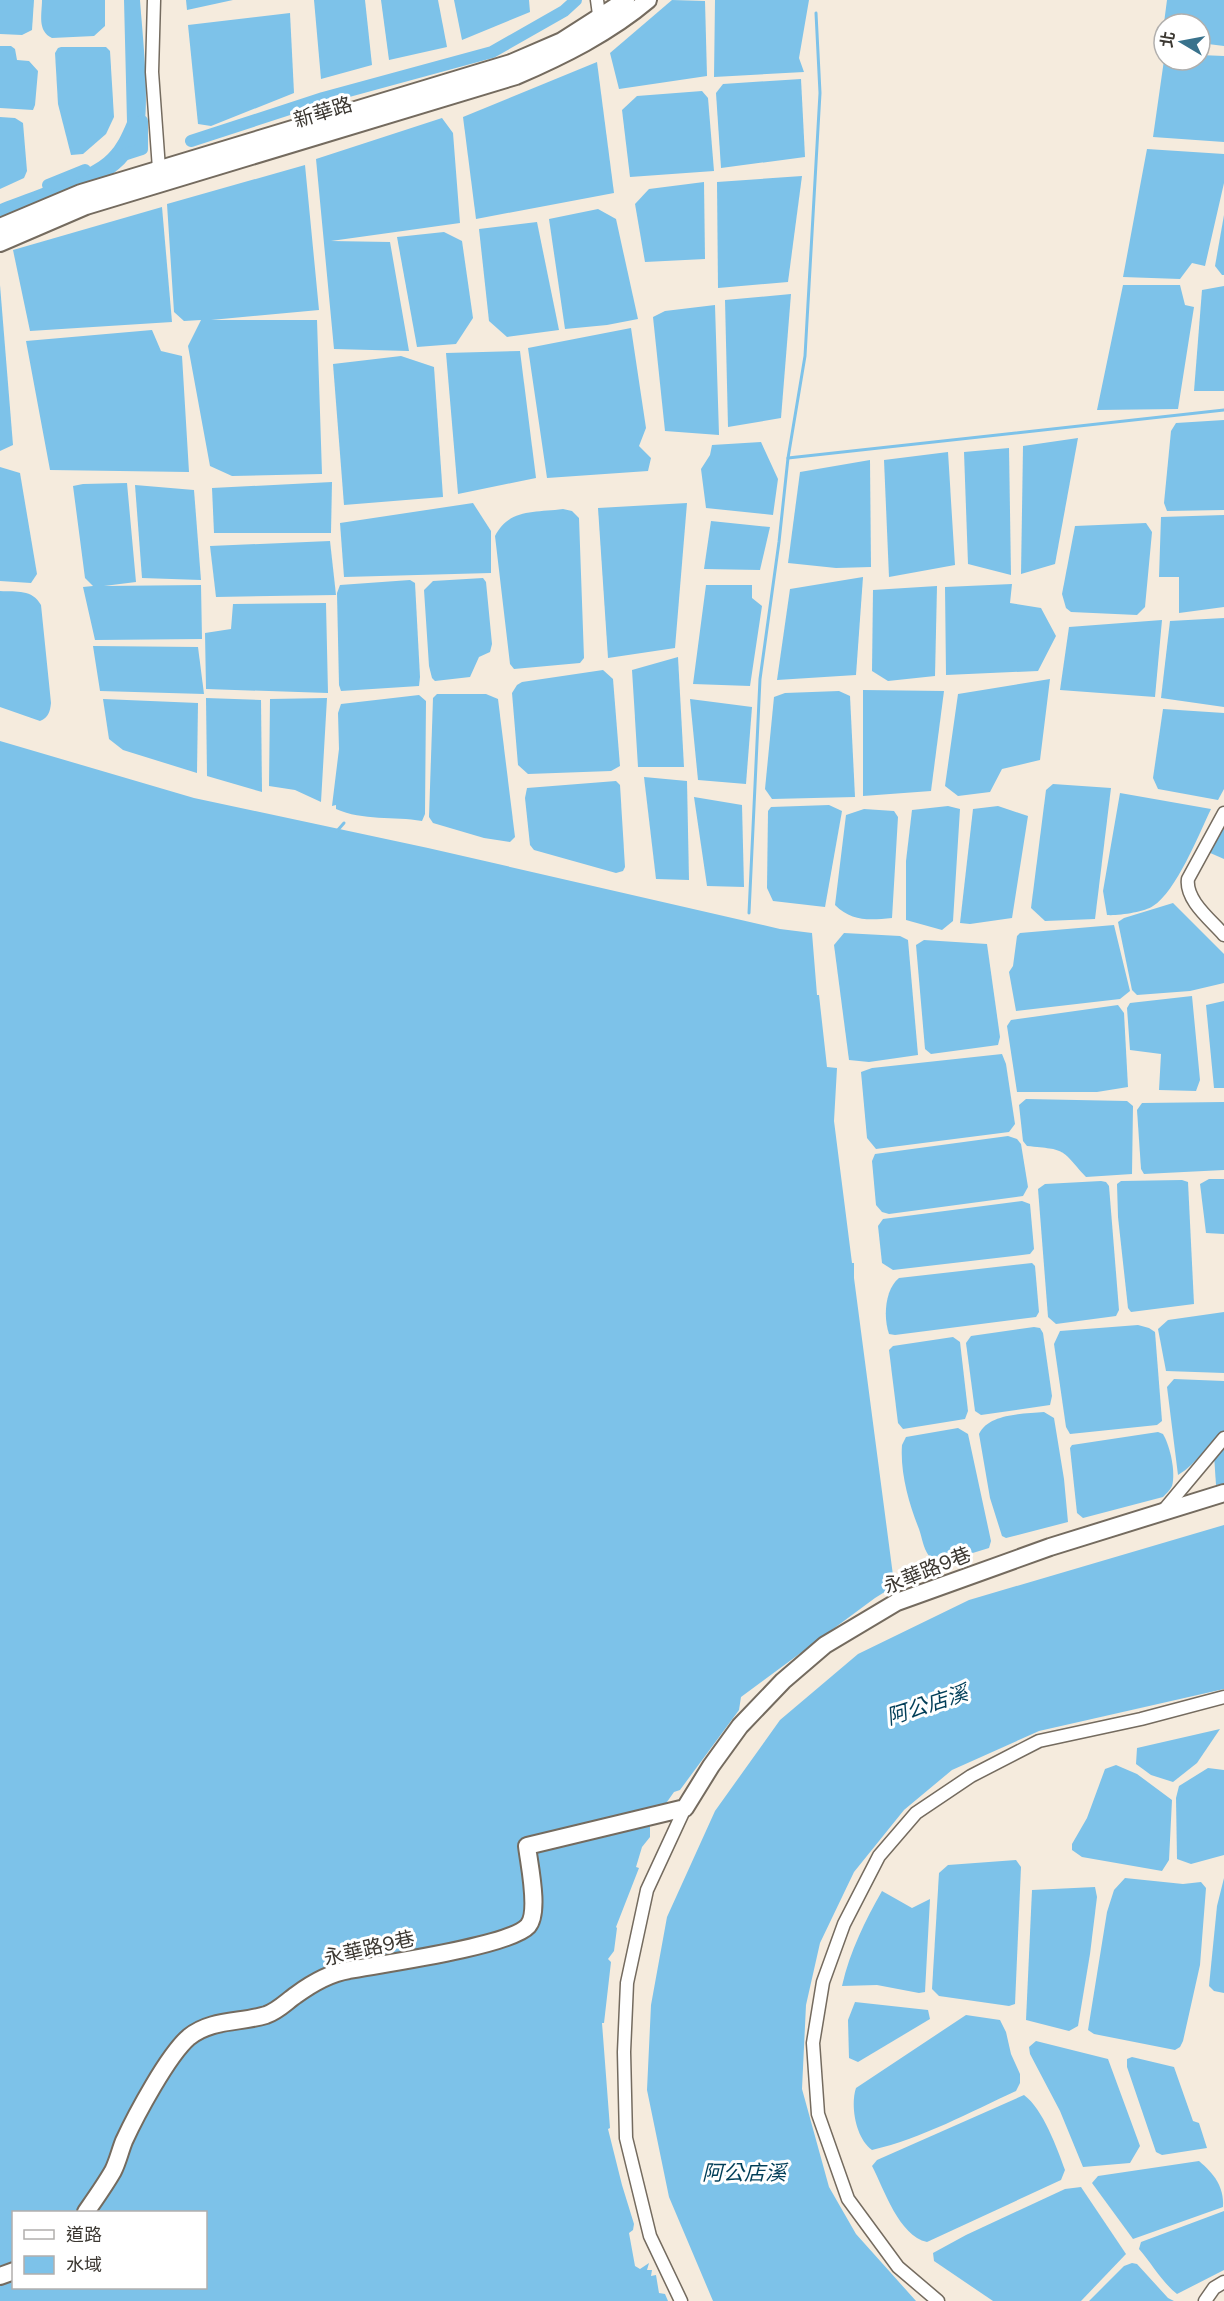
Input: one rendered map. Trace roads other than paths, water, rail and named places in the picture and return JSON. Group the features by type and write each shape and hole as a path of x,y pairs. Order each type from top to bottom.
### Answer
{"street":[{"path":"154,0 152,72 159,169"},
{"name":"新華路","path":"0,227 81,193 511,63 562,41 598,8 626,0"},
{"name":"新華路","path":"0,243 86,206 516,76 568,53 648,0"},
{"path":"598,8 598,34"},
{"path":"1224,813 1188,879 1187,888 1191,897 1224,935"},
{"path":"1163,1511 1224,1438"},
{"name":"永華路9巷","path":"681,2301 650,2236 626,2138 624,2052 627,1983 647,1890 685,1809 711,1766 740,1726 783,1681 825,1645 897,1602 1050,1547 1224,1493"},
{"path":"938,2301 898,2267 848,2199 818,2114 813,2043 824,1982 844,1924 879,1856 916,1813 971,1776 1039,1741 1141,1719 1224,1697"},
{"name":"永華路9巷","path":"87,2211 114,2169 125,2139 164,2067 189,2037 214,2024 276,2011 297,1994 323,1978 347,1970 409,1960 519,1933 530,1924 534,1909 527,1846 685,1809"},
{"path":"1205,2301 1214,2288 1224,2282"}],"water":[{"path":"0,0 34,0 32,30 22,35 0,34"},
{"path":"42,0 105,0 105,26 94,36 52,38 42,27"},
{"path":"124,0 140,0 146,112 138,146 124,164 100,182 0,217 0,204 87,169 108,154 119,139 127,122"},
{"path":"186,0 233,0 187,10"},
{"path":"314,0 365,0 372,65 321,79"},
{"path":"381,0 438,0 447,47 389,60"},
{"path":"454,0 529,0 530,12 462,40"},
{"path":"672,0 705,1 707,76 619,89 610,53"},
{"path":"715,0 809,0 799,58 804,72 714,77"},
{"path":"1167,0 1224,0 1224,46 1212,44 1212,12 1165,12"},
{"path":"290,13 294,93 211,126 198,124 188,25"},
{"path":"0,46 11,46 15,49 17,60 29,61 38,71 33,110 0,108"},
{"path":"61,47 106,47 110,51 114,117 106,134 83,154 71,155 58,104 55,53"},
{"path":"1212,56 1224,56 1224,142 1153,137 1162,72 1212,72"},
{"path":"597,62 614,193 476,219 463,117"},
{"path":"801,79 805,157 721,168 716,93 723,84"},
{"path":"702,91 708,98 714,171 630,177 622,110 637,96"},
{"path":"0,117 15,118 23,123 27,171 24,178 0,189"},
{"path":"442,118 453,133 460,223 331,241 390,242 409,351 334,349 316,159"},
{"path":"1147,149 1224,154 1224,183 1205,266 1192,263 1180,279 1123,277"},
{"path":"305,165 319,310 211,320 317,320 322,474 232,476 210,466 188,346 201,320 184,321 174,312 167,204"},
{"path":"802,176 788,282 718,288 717,182"},
{"path":"704,182 705,259 645,262 635,204 649,189"},
{"path":"162,207 172,322 30,331 13,250"},
{"path":"598,209 616,219 638,319 565,329 549,219"},
{"path":"1224,215 1224,275 1222,275 1215,266"},
{"path":"537,222 559,330 507,337 489,321 479,229"},
{"path":"444,232 462,241 473,318 456,344 417,347 397,237"},
{"path":"0,285 13,445 0,451"},
{"path":"1123,285 1180,285 1185,305 1194,307 1178,409 1097,410"},
{"path":"1224,286 1224,391 1194,391 1202,290"},
{"path":"791,294 781,418 728,427 725,300"},
{"path":"715,305 719,435 665,431 653,317 665,311"},
{"path":"631,328 646,428 639,446 651,458 648,471 547,478 528,348"},
{"path":"152,330 161,351 182,356 189,472 50,470 26,341"},
{"path":"520,351 536,478 458,494 446,353"},
{"path":"401,356 434,367 443,497 344,505 333,364"},
{"path":"1224,420 1224,510 1167,511 1164,503 1171,431 1176,423"},
{"path":"1078,438 1055,564 1021,574 1023,446"},
{"path":"761,442 778,479 773,515 706,508 701,469 710,455 712,445"},
{"path":"1009,448 1011,575 968,564 964,452"},
{"path":"948,452 955,565 889,577 884,460"},
{"path":"870,460 871,567 836,568 788,563 800,472"},
{"path":"0,467 20,473 37,574 31,583 0,581"},
{"path":"332,482 331,533 214,533 212,488"},
{"path":"127,483 136,582 104,586 201,585 202,639 95,640 83,587 93,586 85,578 73,486"},
{"path":"135,485 194,490 201,580 142,578"},
{"path":"473,503 491,531 491,573 344,577 340,523"},
{"path":"687,503 675,648 608,658 598,508"},
{"path":"563,509 572,511 579,518 584,658 580,663 514,669 510,664 495,536 501,527 515,516"},
{"path":"1224,515 1224,607 1179,613 1179,577 1159,577 1161,517"},
{"path":"711,521 770,527 760,570 704,569"},
{"path":"1146,523 1152,532 1145,607 1137,615 1071,612 1066,608 1062,594 1075,526"},
{"path":"330,541 336,595 216,597 210,546"},
{"path":"863,577 856,675 777,680 790,589"},
{"path":"483,578 486,582 492,644 490,652 479,657 470,677 435,681 429,666 424,590 433,581"},
{"path":"410,580 415,583 419,686 341,691 337,593 340,585"},
{"path":"1012,584 1010,603 1041,608 1056,636 1038,671 946,675 945,587"},
{"path":"706,585 752,585 752,598 762,606 750,686 693,684"},
{"path":"937,586 935,676 888,681 872,671 873,590"},
{"path":"0,591 29,594 41,605 51,703 48,714 40,721 0,707"},
{"path":"326,603 328,693 206,689 205,633 231,629 233,604"},
{"path":"1224,618 1224,707 1161,698 1170,621"},
{"path":"1162,620 1155,697 1060,690 1069,627"},
{"path":"93,646 198,647 204,694 100,691"},
{"path":"678,657 684,767 638,767 632,670"},
{"path":"603,670 613,679 620,766 611,771 528,774 518,765 512,693 517,685 522,682"},
{"path":"1050,679 1040,760 1002,769 990,792 958,796 945,786 958,694"},
{"path":"863,690 944,691 931,791 863,796"},
{"path":"839,691 850,696 855,797 772,799 765,789 774,697 785,693"},
{"path":"437,694 486,694 498,699 515,837 510,842 484,838 433,823 429,817 433,698"},
{"path":"419,695 426,701 425,814 422,821 368,817 346,813 336,809 336,805 332,806 339,749 338,713 341,704"},
{"path":"206,698 261,700 262,792 207,776"},
{"path":"327,698 321,802 295,790 269,786 270,699"},
{"path":"103,699 198,703 197,773 123,750 109,739"},
{"path":"690,699 752,707 746,784 698,780"},
{"path":"1163,709 1224,713 1224,789 1218,800 1158,789 1153,778"},
{"path":"0,741 194,798 428,848 780,929 812,933 817,995 819,995 827,1067 837,1068 834,1121 894,1583 891,1588 741,1697 739,1710 680,1790 674,1792 650,1826 650,1837 642,1847 636,1867 639,1868 616,1927 614,1951 608,1959 611,1962 604,2023 602,2023 610,2128 608,2129 634,2224 633,2230 629,2233 635,2266 640,2269 649,2263 647,2270 652,2270 651,2276 656,2275 659,2293 665,2294 668,2301 0,2301"},
{"path":"644,777 687,781 689,880 656,879"},
{"path":"616,781 620,785 625,867 623,871 616,873 534,850 530,845 525,798 527,788"},
{"path":"1053,784 1111,788 1095,919 1045,921 1031,908 1046,790"},
{"path":"1120,793 1211,809 1186,862 1162,899 1144,910 1107,915 1103,891"},
{"path":"694,797 742,805 744,887 707,886"},
{"path":"829,805 842,811 825,907 773,901 767,888 768,811 771,807"},
{"path":"948,806 960,809 953,921 942,930 906,920 906,861 912,810"},
{"path":"998,806 1028,816 1012,918 970,924 960,923 973,809"},
{"path":"864,809 894,811 898,817 892,918 862,919 841,911 835,905 846,815"},
{"path":"1224,819 1224,859 1208,852"},
{"path":"1173,903 1224,954 1224,983 1190,991 1137,995 1132,990 1118,922 1124,918"},
{"path":"1114,925 1130,991 1120,999 1016,1011 1009,972 1013,966 1017,936 1020,933"},
{"path":"844,933 900,936 908,940 918,1055 869,1062 849,1060 834,945"},
{"path":"924,940 987,944 1000,1037 998,1045 931,1054 925,1049 916,945"},
{"path":"1192,996 1200,1080 1196,1091 1159,1090 1161,1054 1130,1050 1127,1008 1130,1003"},
{"path":"1224,1001 1224,1088 1214,1088 1206,1005"},
{"path":"1118,1005 1124,1013 1128,1087 1097,1092 1017,1092 1007,1026 1011,1020"},
{"path":"1002,1054 1006,1064 1015,1124 1009,1132 876,1149 867,1138 861,1072 872,1068"},
{"path":"1026,1099 1127,1101 1133,1106 1132,1174 1086,1177 1062,1152 1027,1146 1023,1141 1019,1105"},
{"path":"1224,1102 1224,1170 1144,1174 1141,1169 1137,1110 1142,1103"},
{"path":"1008,1136 1017,1139 1021,1144 1028,1187 1023,1196 889,1214 882,1212 876,1205 872,1161 875,1154"},
{"path":"1209,1179 1224,1179 1224,1234 1206,1233 1200,1184"},
{"path":"1182,1180 1188,1182 1194,1304 1131,1312 1128,1308 1118,1217 1117,1184 1121,1181"},
{"path":"1106,1182 1109,1186 1119,1310 1116,1316 1056,1324 1048,1317 1038,1189 1045,1184"},
{"path":"1022,1201 1030,1204 1034,1249 1030,1254 893,1270 882,1263 878,1226 883,1219"},
{"path":"1032,1263 1035,1266 1039,1312 1036,1317 889,1334 886,1304 894,1283 899,1278"},
{"path":"1224,1312 1224,1373 1166,1371 1158,1329 1168,1320"},
{"path":"1138,1325 1155,1332 1162,1421 1157,1425 1070,1434 1066,1427 1054,1344 1060,1331"},
{"path":"1040,1328 1043,1333 1052,1396 1050,1405 981,1415 975,1411 966,1343 971,1336"},
{"path":"953,1337 960,1342 968,1411 965,1419 903,1429 898,1423 889,1350 893,1346"},
{"path":"1174,1379 1224,1381 1224,1431 1178,1475 1167,1387"},
{"path":"1044,1412 1054,1418 1068,1522 1006,1538 1002,1536 990,1498 979,1434 984,1427 999,1418"},
{"path":"958,1428 968,1434 991,1541 989,1548 940,1563 927,1553 912,1509 904,1477 902,1445 906,1437"},
{"path":"1158,1432 1166,1439 1173,1467 1172,1486 1163,1497 1083,1518 1077,1513 1070,1448 1072,1445"},
{"path":"1224,1447 1224,1484 1216,1485 1214,1455"},
{"name":"阿公店溪","path":"1224,1525 1224,1689 1039,1731 952,1770 904,1810 854,1872 820,1943 806,2005 802,2089 829,2187 856,2234 916,2301 713,2301 669,2197 647,2090 651,2005 667,1917 715,1811 780,1720 858,1654 969,1600"},
{"path":"1220,1729 1197,1763 1173,1782 1151,1775 1136,1764 1137,1748"},
{"path":"1116,1765 1137,1774 1172,1800 1169,1860 1162,1871 1082,1857 1072,1850 1072,1844 1087,1818 1105,1769"},
{"path":"1208,1768 1224,1770 1224,1855 1191,1864 1177,1859 1176,1798 1179,1786"},
{"path":"1016,1860 1021,1867 1015,2004 1009,2006 939,1996 932,1989 939,1873 948,1865"},
{"path":"1125,1878 1183,1884 1201,1882 1206,1888 1200,1965 1183,2041 1175,2050 1094,2034 1088,2030 1107,1912 1114,1890"},
{"path":"1224,1878 1224,1993 1214,1991 1209,1986 1217,1906"},
{"path":"1095,1887 1097,1897 1078,2026 1069,2031 1026,2020 1032,1890"},
{"path":"882,1891 912,1908 930,1899 925,1992 919,1993 877,1985 842,1986 859,1937"},
{"path":"855,2002 928,2010 930,2019 858,2062 849,2058 848,2020"},
{"path":"966,2015 1000,2020 1020,2074 1020,2083 1016,2091 928,2132 872,2150 866,2145 858,2130 854,2113 856,2088"},
{"path":"1036,2041 1108,2059 1140,2146 1130,2163 1083,2167 1060,2111 1030,2054 1029,2047"},
{"path":"1132,2057 1174,2067 1193,2121 1199,2123 1207,2148 1162,2155 1156,2152 1127,2067 1127,2059"},
{"path":"1024,2095 1043,2119 1054,2140 1065,2170 1061,2180 927,2242 908,2231 900,2221 872,2166 877,2160"},
{"path":"1199,2161 1217,2181 1222,2193 1223,2207 1133,2239 1092,2183 1098,2176"},
{"path":"1081,2187 1126,2254 1081,2301 993,2301 934,2261 933,2253 966,2235 1065,2189"},
{"path":"1224,2211 1224,2270 1177,2294 1139,2249 1141,2242"},
{"path":"1137,2264 1168,2298 1174,2301 1089,2301 1124,2266"}],"waterway":[{"path":"191,141 323,98 492,52 564,11 576,0"},
{"path":"749,913 760,679 788,458 805,356 820,93 816,13"},
{"path":"117,157 142,149 142,121"},
{"path":"48,185 85,170"},
{"path":"788,458 1224,410"},
{"path":"337,831 344,823"}]}
